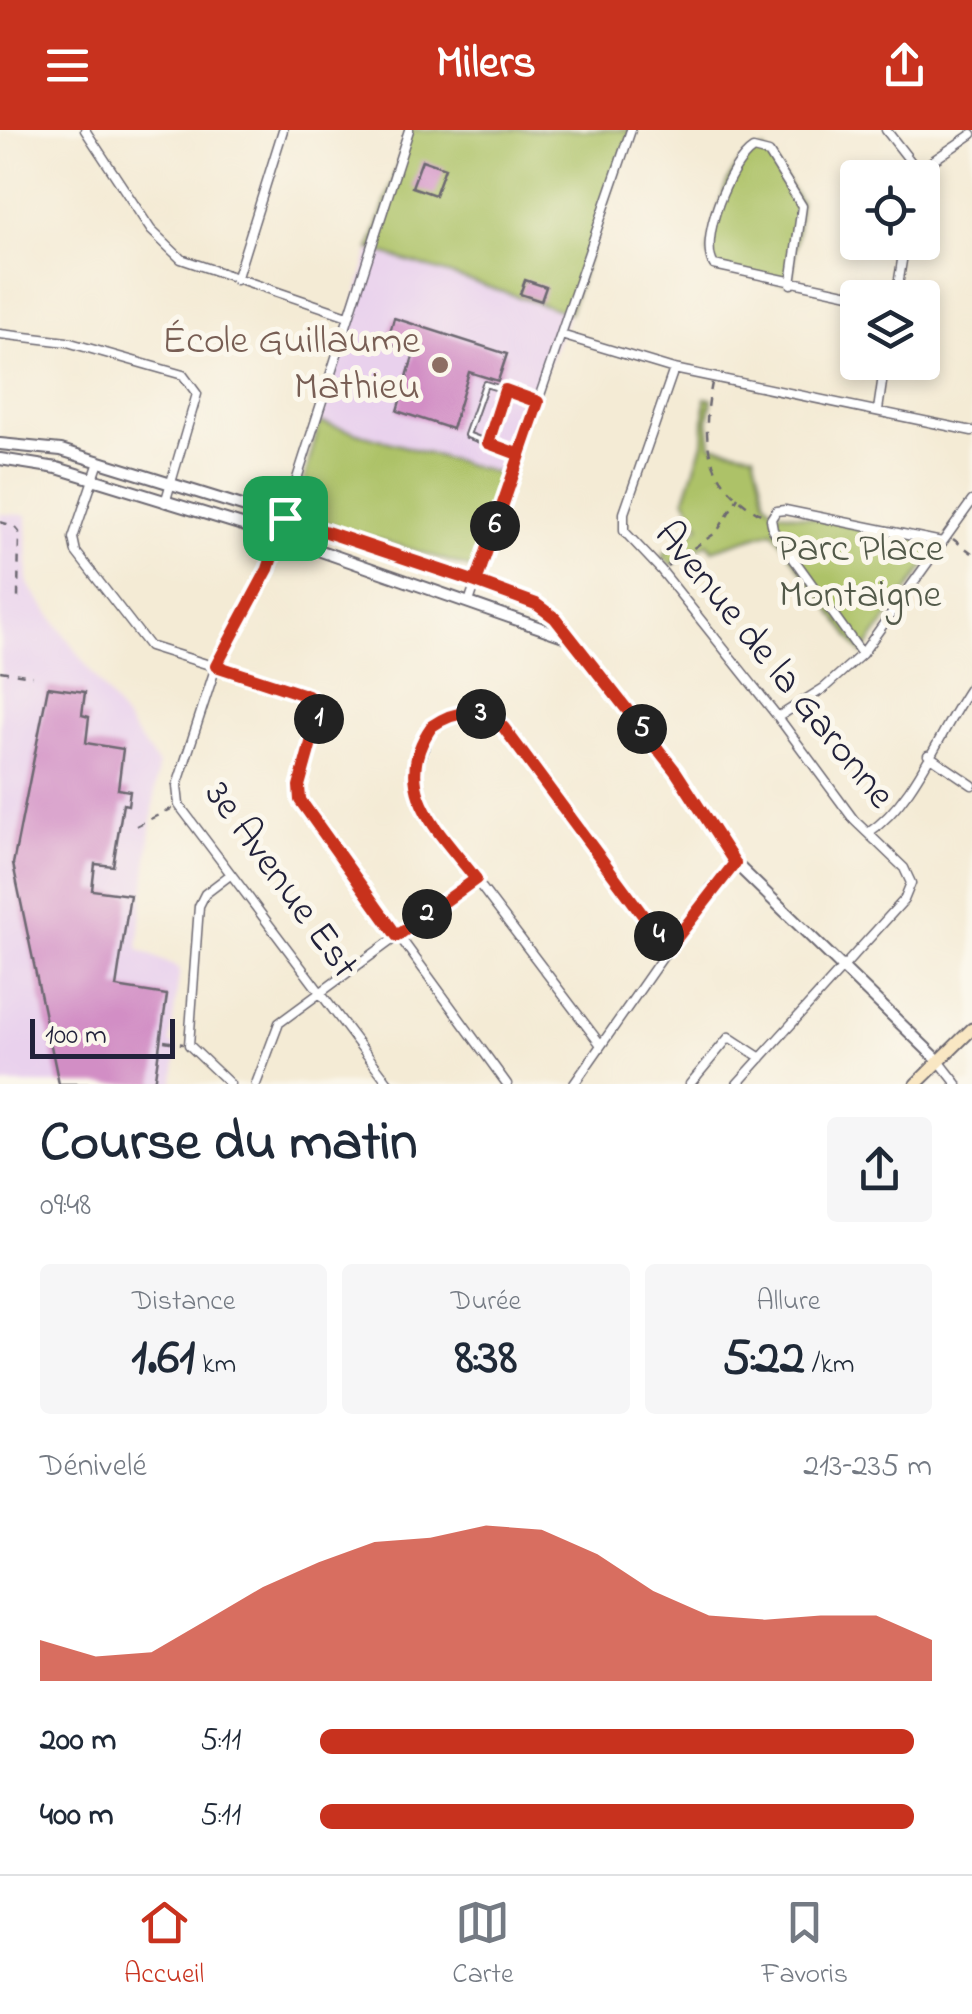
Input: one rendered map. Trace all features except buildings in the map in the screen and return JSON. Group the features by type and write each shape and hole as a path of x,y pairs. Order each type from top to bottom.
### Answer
{"main road":[{"path":"916,1084 972,1029"}],"street":[{"path":"86,130 166,246 199,268 348,316"},
{"path":"236,280 283,130"},
{"name":"3e Avenue Est","path":"389,1084 178,805 177,786 216,666 268,569 408,130"},
{"path":"469,602 631,130"},
{"path":"886,130 907,160"},
{"path":"936,160 972,134"},
{"path":"790,284 802,206 769,152 753,149 733,168 707,253 720,269 790,284 840,293"},
{"path":"0,333 67,342 183,375 191,381 197,394 165,502"},
{"path":"561,335 674,369 972,431"},
{"name":"Avenue de la Garonne","path":"674,369 622,523 868,833 904,868 911,883 904,900 842,971"},
{"path":"878,410 883,380"},
{"path":"0,444 61,450 285,518 536,604 555,618 676,772 735,863 958,1084"},
{"path":"0,459 57,468 278,536 570,638"},
{"path":"99,462 73,538 76,552 149,646 308,696 320,710 299,786 300,800 507,1084"},
{"path":"778,717 824,688 862,654 972,501"},
{"path":"862,654 773,530 771,519 776,511 944,538"},
{"path":"868,833 899,807 972,685"},
{"path":"601,1045 420,806 413,780 432,726 454,714 470,712 487,714 504,728 668,949"},
{"path":"928,755 972,785"},
{"path":"574,1084 668,949 735,863"},
{"path":"230,875 205,894 199,906 189,1045 230,1084"},
{"path":"256,1084 279,1023 476,879"},
{"path":"737,1084 842,971"},
{"path":"690,1084 729,1038 761,1058"}],"lane":[{"path":"520,455 467,435 484,384 538,402"},
{"path":"488,443 505,390"}],"path":[{"path":"714,377 705,439 711,464 738,498 771,519"},
{"path":"661,570 718,532 738,498"},
{"path":"0,522 19,532 18,598"},
{"path":"944,538 972,553"},
{"path":"0,671 32,676"},
{"path":"136,826 178,805"},
{"path":"164,1040 189,1045"}],"shaded area":[{"path":"370,249 569,313 503,475 320,422"},
{"path":"0,514 27,515 28,584 158,765 138,949 180,969 170,1043 178,1049 173,1084 0,1084"}],"green space":[{"path":"409,130 631,130 569,313 370,249"},
{"path":"764,149 801,202 791,284 720,269 707,253 730,177 739,164"},
{"name":"Parc Place Montaigne","path":"705,398 712,399 708,421 711,445 754,453 766,501 776,511 942,542 862,654 773,531 712,550 708,543 671,565 662,555 700,526 685,498 703,443"},
{"path":"320,422 503,475 473,569 295,513"}],"place":[{"name":"École Guillaume Mathieu","path":"440,365"}],"route":[{"path":"285,518 268,569 216,666 308,696 320,710 299,786 300,800 397,936 476,879 420,806 413,780 425,736 432,726 454,714 470,712 487,714 504,728 668,949 735,863 676,772 555,618 536,604 476,582 520,455 538,402 505,390 488,443 520,455 476,582 285,518"}]}
